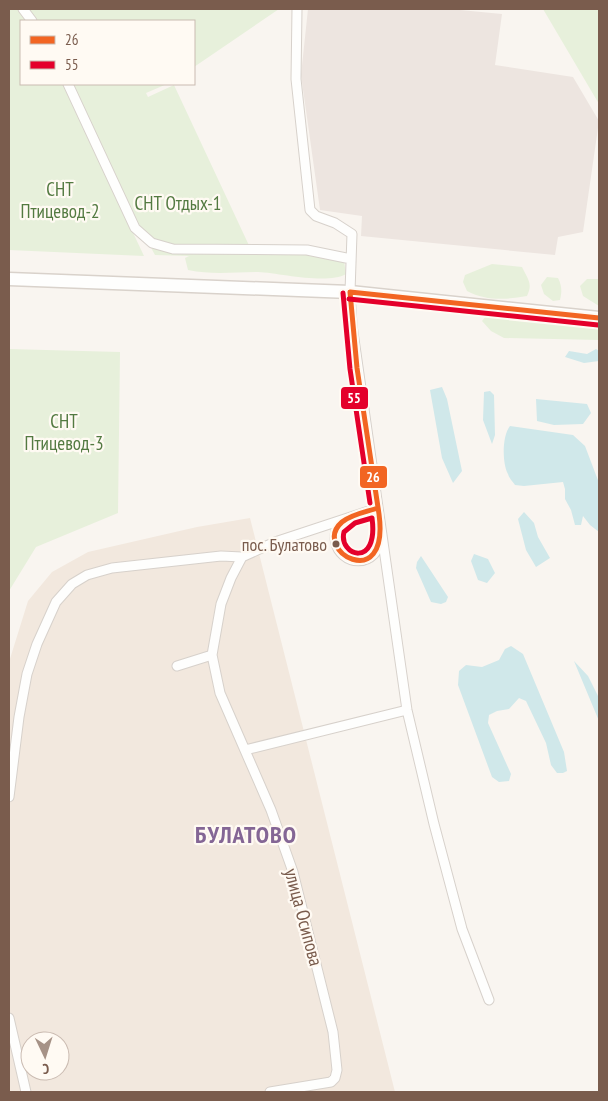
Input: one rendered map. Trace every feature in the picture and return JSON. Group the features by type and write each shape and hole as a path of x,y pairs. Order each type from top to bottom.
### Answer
{"main road":[{"path":"9,279 350,292 599,318"}],"street":[{"path":"24,9 31,20"},
{"path":"298,9 296,79 310,210 316,216 352,234 350,292 352,325 407,710 434,824 462,929 489,1000"},
{"path":"68,85 135,228 152,242 173,249 307,250 351,259"},
{"path":"9,797 19,717 27,674 37,644 56,602 72,584 86,575 112,568 221,556 242,558 275,542 378,508"},
{"path":"340,522 336,530 335,541 339,552 350,560 363,560 374,554 382,540"},
{"name":"улица Осипова","path":"242,558 231,578 221,604 212,655 220,693 270,810 293,872 328,1014 337,1070 335,1078 331,1082 270,1092"},
{"path":"177,666 212,655"},
{"path":"245,750 407,710"},
{"path":"9,1018 26,1092"}],"shaded area":[{"path":"308,9 450,9 502,14 495,65 573,77 599,121 583,232 558,237 555,255 361,236 362,216 320,210 301,75"},
{"path":"250,518 395,1092 9,1092 9,662 28,601 52,572 88,552 197,527"}],"green space":[{"name":"СНТ Птицевод-2","path":"9,9 19,9 26,20 20,20 20,85 63,85 144,256 9,250"},
{"path":"29,9 279,9 195,66 195,20 36,20"},
{"path":"543,9 599,9 599,104"},
{"name":"СНТ Отдых-1","path":"73,85 165,85 146,93 148,97 174,85 253,254 310,254 344,261 346,274 338,277 303,278 258,272 223,273 188,270 185,258 189,256 155,255 139,226"},
{"path":"492,264 522,267 530,285 527,296 496,299 481,297 467,291 463,282 465,275"},
{"path":"547,277 558,278 561,289 560,300 553,301 544,294 541,285"},
{"path":"587,279 599,279 599,306 583,296 580,286"},
{"path":"498,312 599,322 599,340 504,338 491,331 482,321 486,316"},
{"name":"СНТ Птицевод-3","path":"9,349 120,352 118,513 36,547 9,591"}],"water":[{"path":"596,349 599,351 599,361 584,363 565,357 569,351 587,354"},
{"path":"442,387 447,399 462,471 453,483 442,458 430,390"},
{"path":"490,391 494,395 495,435 492,444 483,420 484,392"},
{"path":"536,399 587,404 591,413 583,424 554,425 537,421"},
{"path":"510,426 573,435 585,446 599,483 599,532 583,516 581,525 575,525 571,510 565,499 563,482 524,486 515,485 509,477 504,457 505,436"},
{"path":"524,512 534,523 538,537 550,558 536,567 526,550 518,519"},
{"path":"474,554 488,559 495,573 487,583 478,580 471,561"},
{"path":"421,556 448,597 446,602 441,604 431,602 416,568"},
{"path":"511,646 523,654 564,752 567,771 563,773 557,773 551,765 546,743 526,701 519,698 509,709 497,711 489,715 488,723 511,774 509,781 499,782 492,777 458,685 459,671 466,665 482,667 499,660 505,649"},
{"path":"574,661 588,676 599,698 599,721"}],"transit line":[{"name":"26","path":"350,292 357,368 379,514 379,539 373,554 364,560 353,559 343,553 336,544 335,533 342,522 355,515 378,508"},
{"name":"26","path":"350,292 599,318"},
{"name":"55","path":"343,293 350,369 370,503"},
{"name":"55","path":"349,299 598,325"},
{"name":"55","path":"372,518 373,534 370,545 365,551 352,552 344,540 344,532 355,523 372,518"}],"place":[{"name":"пос. Булатово","path":"336,544"}],"district":[{"name":"БУЛАТОВО","path":"246,834"}]}
